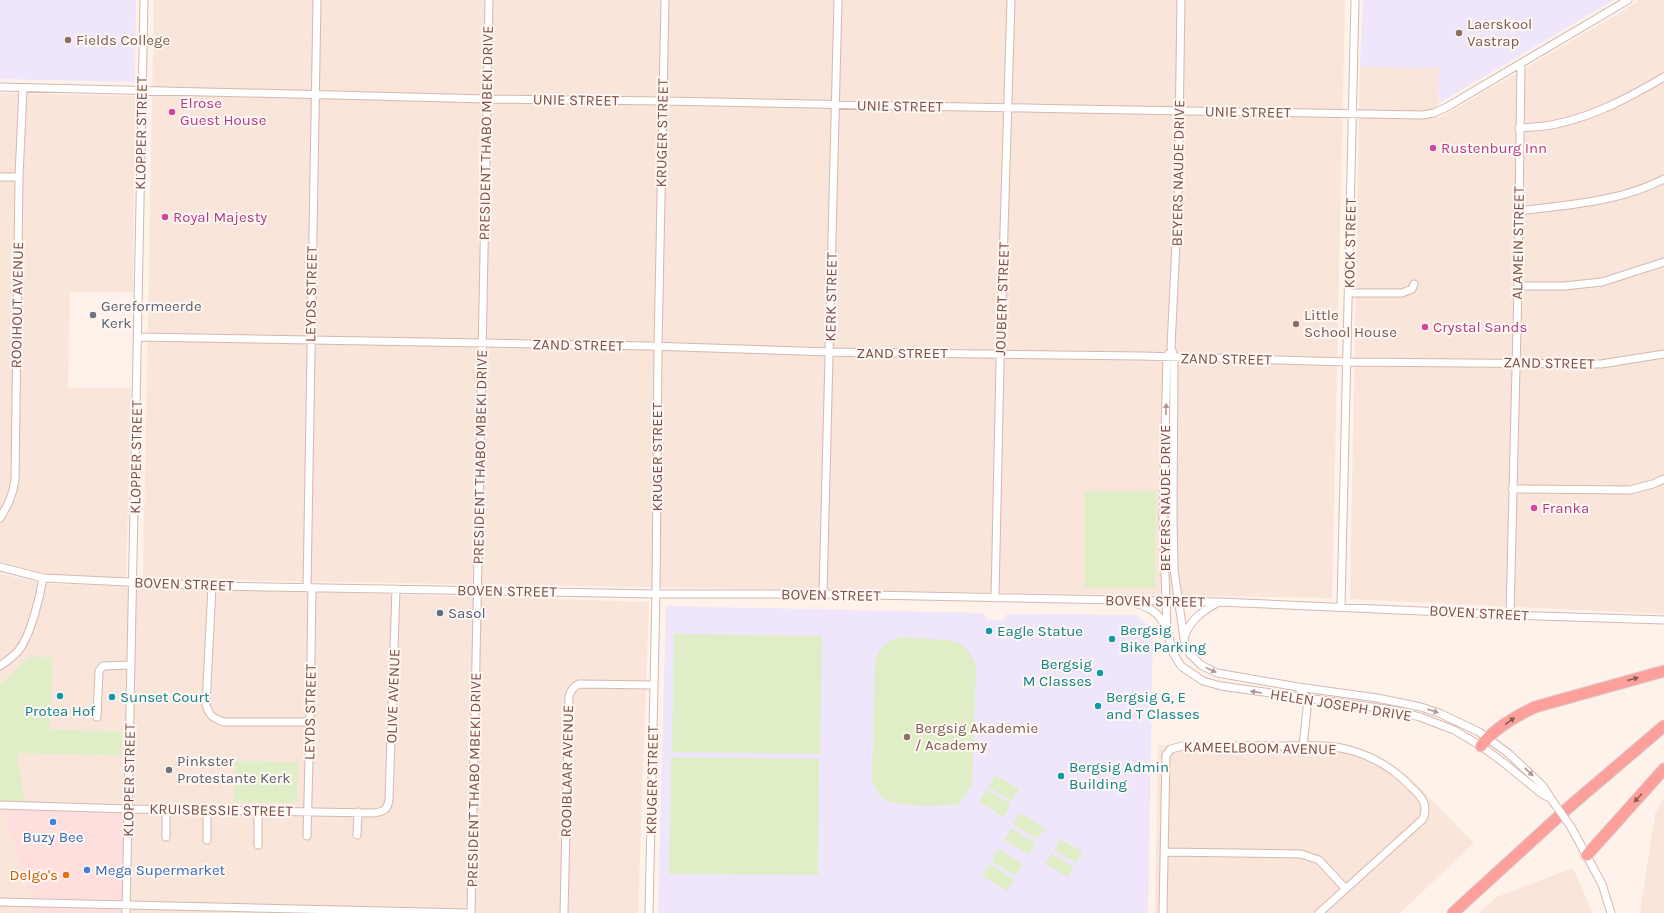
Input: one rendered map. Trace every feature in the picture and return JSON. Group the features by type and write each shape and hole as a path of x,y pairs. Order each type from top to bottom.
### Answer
{"highway":[{"path":"1484,742 1517,717 1535,707 1664,671"},
{"path":"1453,913 1569,807 1664,726"},
{"path":"1587,855 1664,769"}],"street":[{"name":"KLOPPER STREET","path":"126,913 144,0"},
{"name":"LEYDS STREET","path":"307,836 310,722 309,588 311,339 317,0"},
{"name":"PRESIDENT THABO MBEKI DRIVE","path":"470,913 478,591 489,0"},
{"name":"KRUGER STREET","path":"649,913 656,594 658,347 665,0"},
{"name":"KERK STREET","path":"823,594 838,0"},
{"name":"JOUBERT STREET","path":"995,598 1010,0"},
{"name":"BEYERS NAUDE DRIVE","path":"1178,602 1174,570 1174,358 1171,347 1178,201 1181,0"},
{"name":"KOCK STREET","path":"1341,607 1348,362 1355,0"},
{"name":"UNIE STREET","path":"0,87 487,99 1422,115 1434,114 1628,0"},
{"name":"ALAMEIN STREET","path":"1510,615 1518,286 1521,64"},
{"path":"1519,128 1555,124 1596,113 1622,101 1664,78"},
{"name":"ROOIHOUT AVENUE","path":"0,518 11,500 15,480 19,177 23,88"},
{"path":"0,177 19,177"},
{"path":"1518,211 1608,198 1631,192 1664,179"},
{"path":"1518,286 1564,286 1597,283 1664,262"},
{"path":"1349,293 1402,293 1412,289 1414,284"},
{"name":"ZAND STREET","path":"138,337 311,339 829,352 1167,357 1348,362 1515,362 1601,364 1664,354"},
{"name":"BEYERS NAUDE DRIVE","path":"1166,601 1163,517 1167,357 1171,347"},
{"path":"1512,489 1630,490 1653,484 1664,479"},
{"name":"BOVEN STREET","path":"0,567 43,578 212,586 656,594 823,594 1219,602 1510,615 1664,620"},
{"path":"0,666 23,645 41,594 43,578"},
{"path":"212,586 206,698 207,709 210,714 216,720 224,722 310,722"},
{"name":"OLIVE AVENUE","path":"389,804 396,589"},
{"path":"1122,600 1154,610 1163,620 1167,630"},
{"name":"HELEN JOSEPH DRIVE","path":"1166,601 1167,630 1173,653 1181,666 1203,682 1308,700 1386,709 1420,717 1484,742"},
{"name":"HELEN JOSEPH DRIVE","path":"1178,602 1184,640 1190,654 1201,665 1217,673 1421,706 1458,721 1484,742 1504,762 1552,801 1571,827 1587,855 1602,884 1611,913"},
{"path":"1184,640 1188,628 1194,619 1205,609 1219,602"},
{"path":"97,717 99,671 101,668 103,666 132,665"},
{"name":"ROOIBLAAR AVENUE","path":"564,913 569,696 575,686 579,684 654,685"},
{"path":"1298,687 1308,700 1303,746"},
{"name":"KAMEELBOOM AVENUE","path":"1164,852 1166,756 1171,749 1182,746 1303,746 1342,748 1371,758 1390,769 1414,790 1426,804 1423,819 1345,888"},
{"name":"KRUISBESSIE STREET","path":"0,805 128,809 379,812 385,810 389,804"},
{"path":"166,809 166,837"},
{"path":"207,810 207,840"},
{"path":"258,811 258,844"},
{"path":"357,834 358,812"},
{"path":"1163,913 1164,852 1301,854 1319,860 1345,888 1319,913"},
{"path":"0,902 470,913"}],"shaded area":[{"name":"Fields College","path":"0,0 136,0 135,82 0,79"},
{"path":"154,0 1345,0 1332,598 143,579"},
{"name":"Laerskool Vastrap","path":"1363,0 1614,0 1439,103 1439,68 1360,67"},
{"path":"1637,0 1664,0 1664,614 1350,599 1360,67 1439,68 1438,119 1638,2"},
{"path":"0,93 135,96 133,292 70,292 68,388 131,388 126,578 50,575 0,564"},
{"path":"0,574 48,584 649,602 638,913 122,913 125,814 26,810 17,753 120,756 122,732 50,729 30,656 0,685"},
{"name":"Bergsig Akademie / Academy","path":"666,606 983,613 988,620 1003,620 1007,614 1137,615 1153,630 1148,913 658,913"},
{"path":"1158,745 1349,745 1407,775 1474,843 1400,913 1155,913"},
{"path":"0,797 35,911 36,913 0,913"},
{"path":"1664,797 1664,913 1640,913 1655,814"},
{"path":"3,809 125,814 122,913 36,913"},
{"path":"1573,868 1593,913 1479,913 1497,897"}],"green space":[{"path":"1085,491 1156,491 1155,588 1085,588"},
{"path":"674,634 822,636 820,754 672,752"},
{"path":"901,637 940,639 960,644 969,652 976,666 972,786 958,805 921,806 892,803 879,794 872,780 875,663 879,652 887,643"},
{"path":"30,656 52,658 50,729 122,732 121,756 17,753 26,810 3,809 0,797 0,685"},
{"path":"671,757 819,759 818,875 669,874"},
{"path":"235,761 298,762 297,803 234,802"},
{"path":"995,775 1019,789 1012,801 988,787"},
{"path":"986,789 1011,804 1003,817 979,802"},
{"path":"1020,813 1045,828 1038,839 1013,824"},
{"path":"1011,828 1036,843 1029,855 1004,840"},
{"path":"1060,839 1083,852 1076,863 1054,850"},
{"path":"998,849 1023,864 1016,876 991,861"},
{"path":"1052,854 1074,867 1068,877 1045,864"},
{"path":"990,864 1014,879 1007,891 982,876"}],"place":[{"name":"Laerskool Vastrap","path":"1459,33"},
{"name":"Fields College","path":"68,40"},
{"name":"Elrose Guest House","path":"172,112"},
{"name":"Rustenburg Inn","path":"1433,148"},
{"name":"Royal Majesty","path":"165,217"},
{"name":"Gereformeerde Kerk","path":"93,315"},
{"name":"Little School House","path":"1296,324"},
{"name":"Crystal Sands","path":"1425,327"},
{"name":"Franka","path":"1534,508"},
{"name":"Sasol","path":"440,613"},
{"name":"Eagle Statue","path":"989,631"},
{"name":"Bergsig Bike Parking","path":"1112,639"},
{"name":"Bergsig M Classes","path":"1100,673"},
{"name":"Protea Hof","path":"60,696"},
{"name":"Sunset Court","path":"112,697"},
{"name":"Bergsig G, E and T Classes","path":"1098,706"},
{"name":"Bergsig Akademie / Academy","path":"907,737"},
{"name":"Pinkster Protestante Kerk","path":"169,770"},
{"name":"Bergsig Admin Building","path":"1061,776"},
{"name":"Buzy Bee","path":"53,822"},
{"name":"Mega Supermarket","path":"87,870"},
{"name":"Delgo's","path":"66,875"}]}
